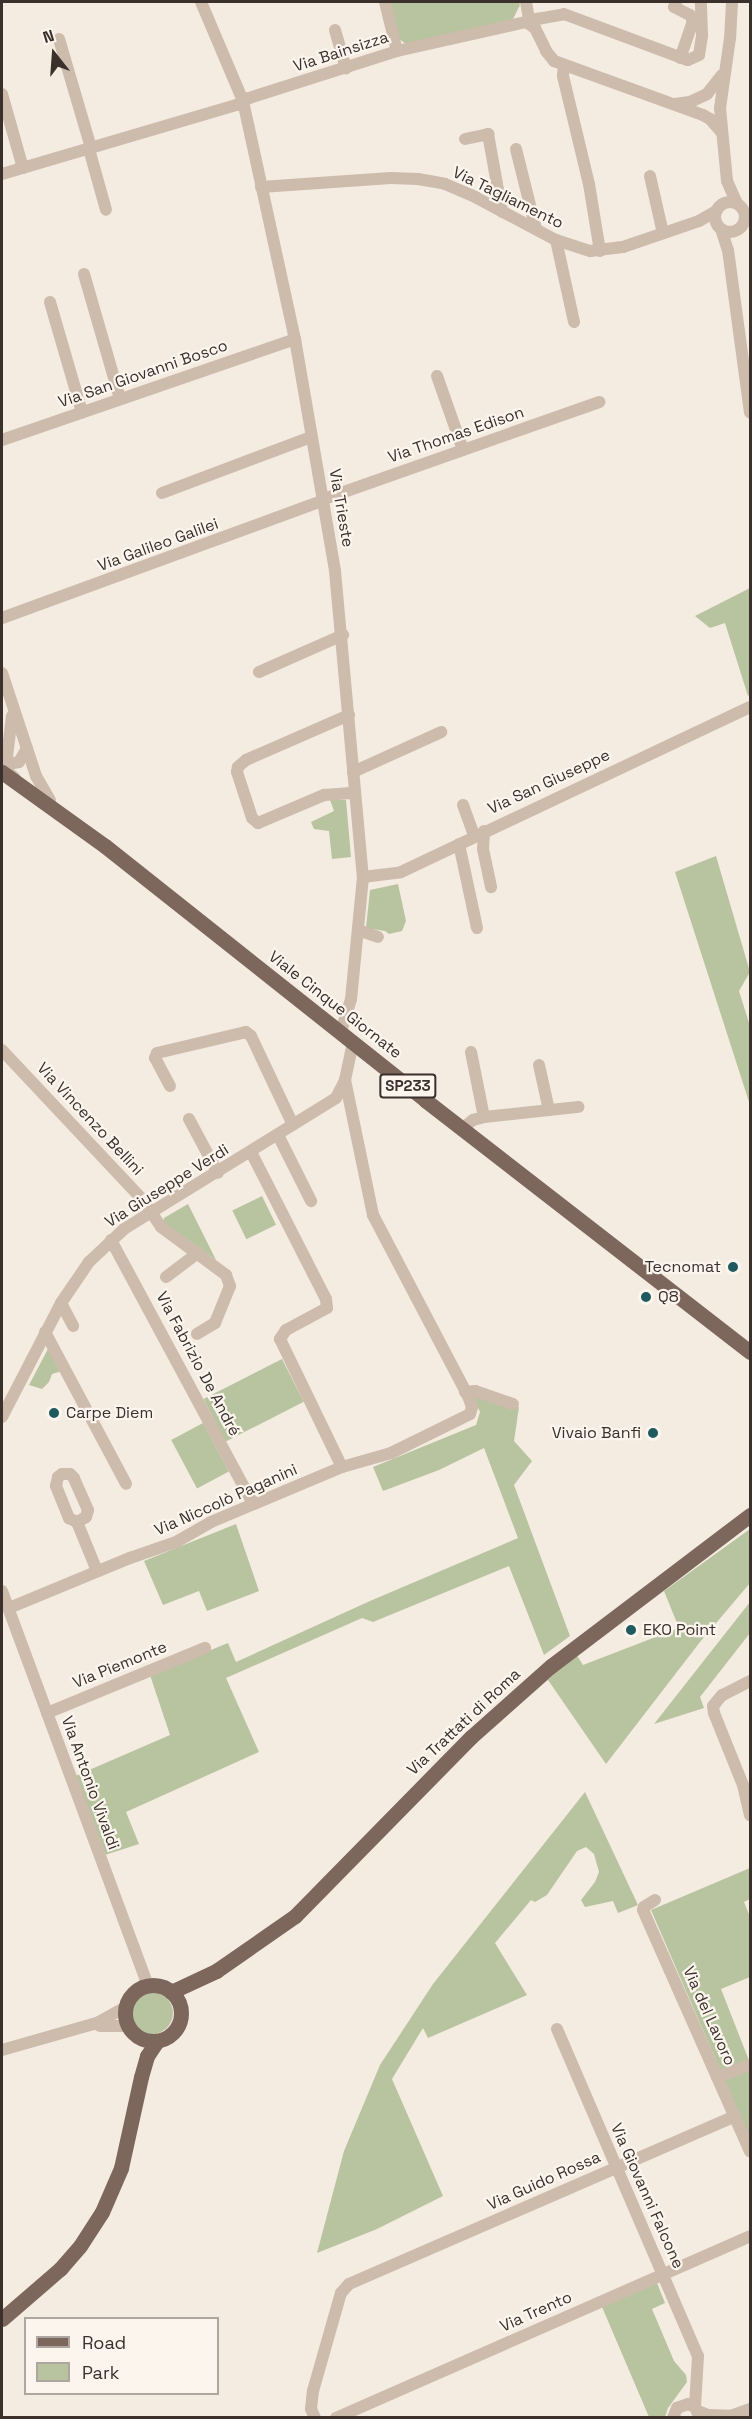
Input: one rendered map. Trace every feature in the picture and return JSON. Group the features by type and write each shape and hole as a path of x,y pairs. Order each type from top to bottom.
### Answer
{"main road":[{"name":"Viale Cinque Giornate","path":"3,766 748,1352"},
{"name":"Via Trattati di Roma","path":"180,2007 192,1992 216,1971 295,1916 471,1737 551,1666 750,1515"},
{"name":"Via Trattati di Roma","path":"171,1992 216,1971"},
{"path":"132,2030 145,2040 157,2041 170,2036 179,2023 180,2007 171,1992 160,1986 148,1986 134,1993 126,2007 132,2030 140,2045 141,2077"},
{"path":"2,2319 52,2276 80,2246 102,2212 121,2168 147,2056 157,2041"}],"street":[{"name":"Via Trieste","path":"201,2 243,101 295,339 324,499 343,635 363,877 351,999 341,1032"},
{"path":"386,2 397,51"},
{"path":"526,2 530,24 538,32 549,57 564,66 710,119 722,133"},
{"path":"676,2 674,7 690,15 693,21 680,58 693,60 699,55 702,36 701,2"},
{"path":"732,2 730,38 720,94 727,181 715,219 728,250 750,413"},
{"name":"Via Bainsizza","path":"2,174 90,149 397,51 520,23 530,24 537,20 564,14 680,58"},
{"path":"335,30 346,68"},
{"path":"59,39 106,210"},
{"path":"564,66 563,76 589,184 600,251"},
{"path":"671,105 690,102 707,94 723,74"},
{"path":"2,94 23,168"},
{"path":"465,139 488,134 502,212"},
{"path":"516,149 536,229"},
{"path":"650,176 663,233"},
{"name":"Via Tagliamento","path":"261,188 391,178 418,179 446,184 556,240 580,249 600,251 623,247 699,221 719,208"},
{"path":"699,221 728,232 743,227 748,216 727,181"},
{"path":"719,208 729,201 742,205"},
{"path":"728,250 736,231"},
{"path":"556,240 574,322"},
{"path":"84,274 120,399"},
{"path":"50,302 82,412"},
{"name":"Via San Giovanni Bosco","path":"2,440 295,339"},
{"path":"437,375 463,450"},
{"name":"Via Thomas Edison","path":"324,499 599,402"},
{"path":"162,493 311,437"},
{"name":"Via Galileo Galilei","path":"2,618 324,499"},
{"path":"259,672 343,635"},
{"path":"2,673 46,801"},
{"path":"11,700 12,728 3,766 19,762 27,748"},
{"name":"Via San Giuseppe","path":"363,877 397,874 750,706"},
{"path":"349,715 246,760 239,764 237,772 252,818 258,823 324,795 355,793"},
{"path":"2,739 12,728"},
{"path":"353,772 441,732"},
{"path":"463,806 479,834 491,887"},
{"path":"459,844 477,928"},
{"path":"358,930 378,937"},
{"path":"170,1086 155,1058 156,1053 246,1032 251,1036 293,1125"},
{"name":"Via Giuseppe Verdi","path":"2,1417 61,1303 89,1262 111,1240 151,1213 336,1098 345,1080 353,1042"},
{"name":"Via Vincenzo Bellini","path":"2,1050 143,1200 161,1227 223,1270 230,1286 214,1323 197,1334"},
{"path":"471,1052 484,1118"},
{"path":"539,1065 549,1110"},
{"path":"345,1080 373,1215 465,1392 475,1391 513,1404"},
{"path":"463,1128 473,1120 578,1107"},
{"path":"189,1119 218,1173"},
{"path":"278,1135 311,1201"},
{"path":"251,1152 326,1299 327,1308 285,1330 280,1339 342,1467"},
{"name":"Via Fabrizio De André","path":"111,1240 253,1504"},
{"path":"166,1277 199,1252"},
{"path":"61,1303 73,1326"},
{"path":"45,1332 126,1484"},
{"name":"Via Niccolò Paganini","path":"7,1611 97,1571 176,1542 211,1522 342,1467 391,1453 470,1414 472,1407 465,1392"},
{"path":"77,1522 97,1571"},
{"name":"Via Antonio Vivaldi","path":"2,1591 7,1611 148,1986"},
{"name":"Via Piemonte","path":"47,1713 205,1648"},
{"path":"750,1681 722,1695 713,1706 748,1792 750,1815"},
{"name":"Via del Lavoro","path":"656,1900 644,1906 643,1910 750,2151"},
{"path":"81,2029 105,2020 126,2007"},
{"path":"2,2049 81,2029 112,2024 132,2030"},
{"name":"Via Giovanni Falcone","path":"557,2030 698,2356 697,2412"},
{"path":"717,2077 750,2065"},
{"name":"Via Guido Rossa","path":"315,2418 311,2409 313,2391 341,2293 349,2284 735,2116"},
{"name":"Via Trento","path":"336,2418 750,2236"},
{"path":"673,2418 697,2377"},
{"path":"681,2406 708,2415 728,2417 750,2409"}],"green space":[{"path":"389,2 519,2 520,5 513,19 407,45 397,37"},
{"path":"750,588 750,694 748,696 725,623 710,628 695,616"},
{"path":"330,800 346,800 351,857 332,859 329,831 314,829 311,822 334,811"},
{"path":"716,856 750,972 739,991 750,1026 750,1105 675,872"},
{"path":"398,884 406,921 402,931 389,934 385,931 366,928 370,890"},
{"path":"262,1196 276,1225 246,1239 232,1210"},
{"path":"188,1204 216,1260 163,1223 164,1218"},
{"path":"49,1347 62,1371 52,1374 49,1382 42,1389 29,1385"},
{"path":"282,1359 304,1402 225,1442 204,1399"},
{"path":"476,1393 519,1407 514,1441 532,1461 514,1485 570,1636 544,1655 509,1566 373,1622 362,1618 226,1678 259,1752 126,1812 139,1844 105,1855 73,1777 170,1735 150,1675 228,1643 236,1662 370,1601 518,1538 484,1448 439,1470 383,1491 373,1467 476,1425 480,1412 473,1397"},
{"path":"203,1423 229,1472 197,1488 171,1440"},
{"path":"236,1524 259,1591 207,1611 199,1591 163,1605 144,1561"},
{"path":"750,1529 750,1583 700,1642 606,1764 548,1680 576,1654 583,1665 679,1628 664,1591"},
{"path":"750,1602 750,1633 700,1697 704,1708 654,1724"},
{"path":"585,1792 638,1905 618,1913 613,1901 585,1907 581,1900 595,1882 599,1872 594,1854 586,1847 577,1851 547,1895 535,1902 531,1900 495,1943 527,1995 428,2038 423,2028 392,2079 443,2196 377,2229 317,2253 344,2151 380,2065 433,1984"},
{"path":"750,1868 750,1899 744,1902 750,1917 750,1977 721,1989 750,2063 750,2139 651,1910"},
{"path":"152,1992 167,1998 173,2013 167,2028 152,2034 137,2028 131,2013 137,1998"},
{"path":"657,2283 665,2303 652,2309 674,2361 686,2375 687,2382 668,2408 665,2417 649,2417 602,2307"}],"place":[{"name":"Tecnomat","path":"733,1267"},
{"name":"Q8","path":"646,1297"},
{"name":"Carpe Diem","path":"54,1413"},
{"name":"Vivaio Banfi","path":"653,1433"},
{"name":"EKO Point","path":"631,1630"}]}
